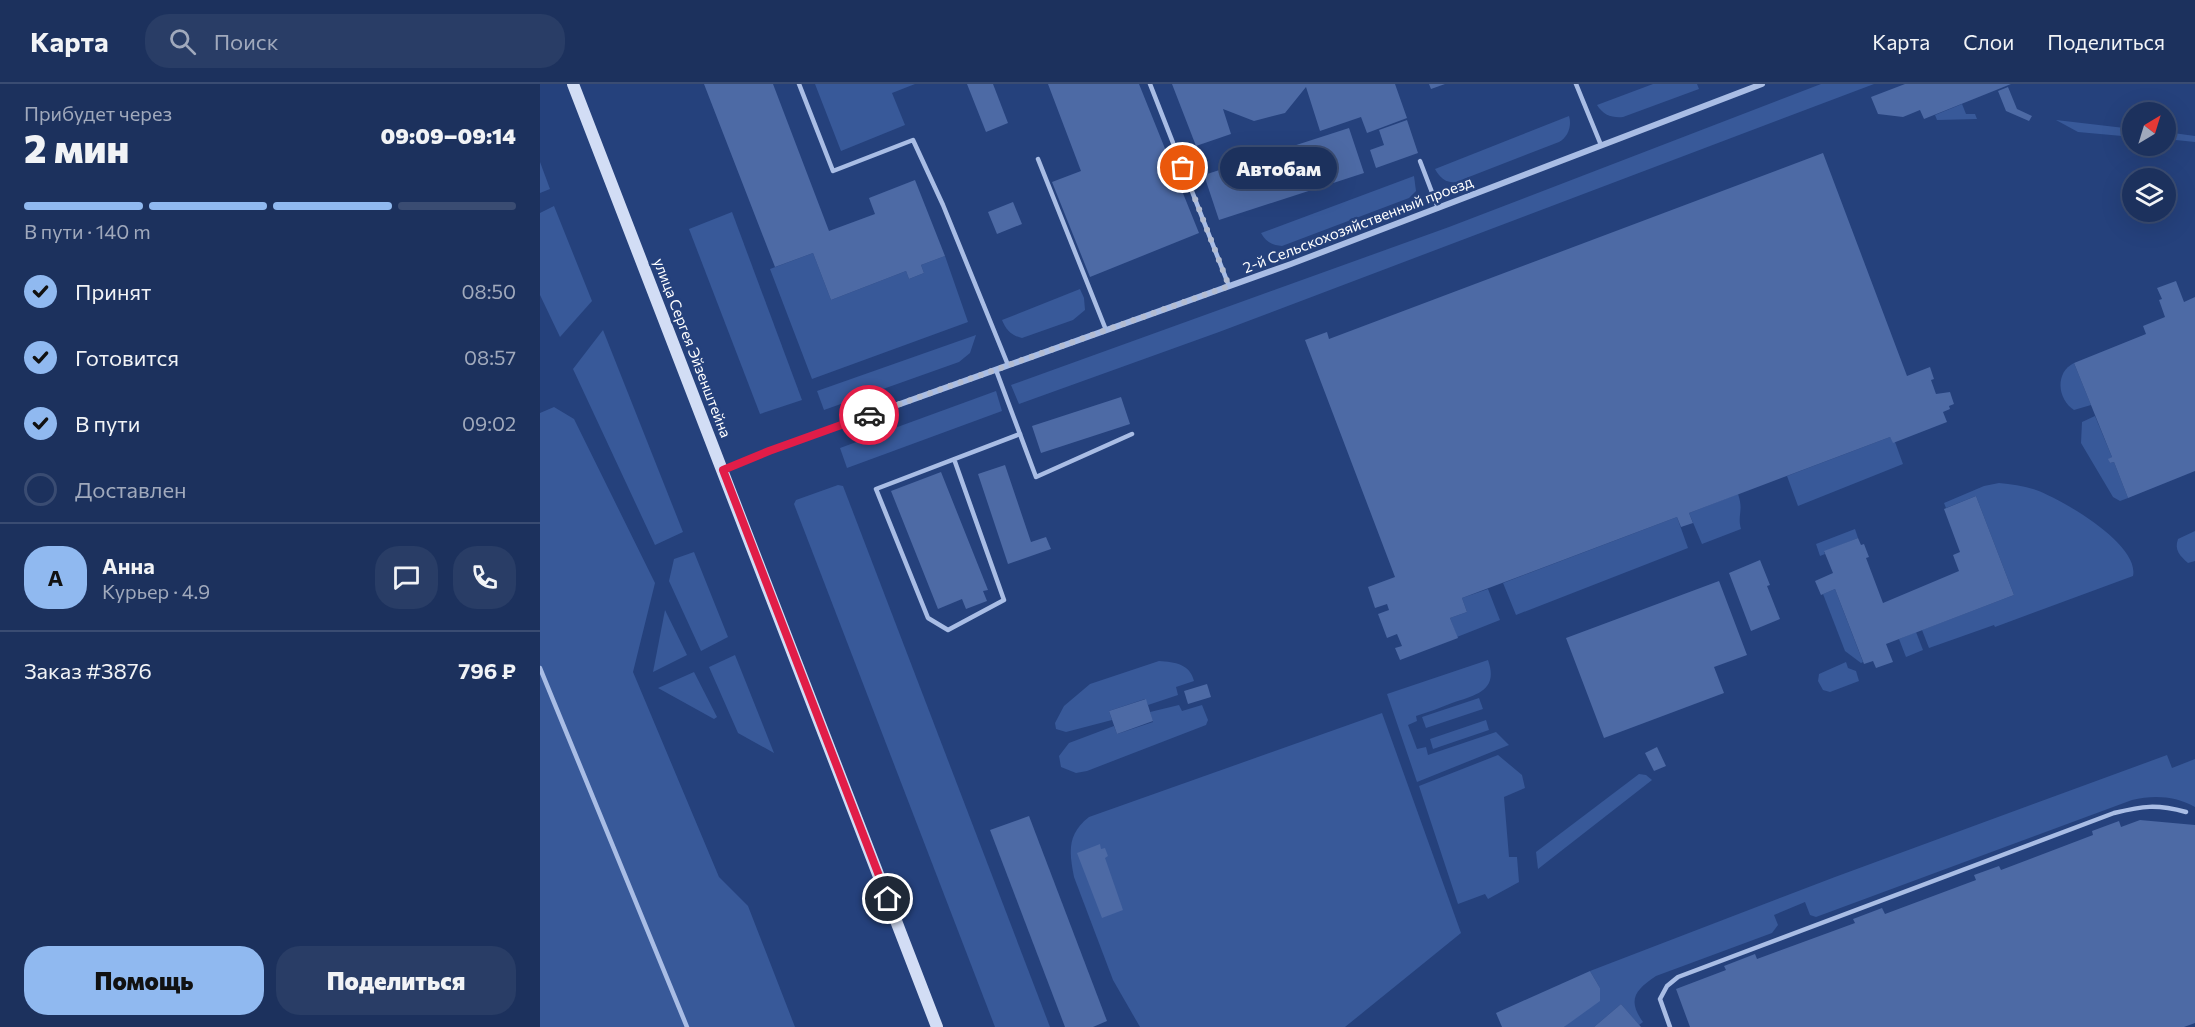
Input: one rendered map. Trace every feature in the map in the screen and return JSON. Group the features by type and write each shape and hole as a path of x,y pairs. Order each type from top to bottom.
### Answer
{"main road":[{"name":"улица Сергея Эйзенштейна","path":"573,84 937,1027"}],"street":[{"name":"2-й Сельскохозяйственный проезд","path":"723,470 769,451 1229,286 1762,84"}],"lane":[{"path":"799,84 833,171 913,140 943,205 1008,365"},
{"path":"1150,84 1229,286"},
{"path":"1576,84 1601,145"},
{"path":"1038,159 1106,330"},
{"path":"1420,161 1438,208"},
{"path":"996,369 1036,477 1132,434"},
{"path":"954,459 1004,600 948,630 928,618 876,489 954,459 1020,434"},
{"path":"540,668 687,1027"},
{"path":"1670,1027 1660,999 1667,986 1678,977 2114,813 2139,807 2161,806 2186,812"}],"shaded area":[{"path":"815,84 915,84 892,93 905,125 841,151"},
{"path":"1653,84 1697,84 1699,89 1623,117 1608,115 1597,105"},
{"path":"1821,84 1874,84 1219,332 1019,404 1011,385 1449,227"},
{"path":"1962,104 1966,114 1975,114 1977,119 1937,120 1935,115"},
{"path":"1569,116 1568,131 1559,142 1456,182 1444,179 1435,169"},
{"path":"2056,120 2122,128 2122,136 2078,132"},
{"path":"2176,133 2195,136 2195,142 2176,140"},
{"path":"540,162 550,189 540,193"},
{"path":"1414,176 1416,191 1409,198 1282,246 1265,239 1261,233"},
{"path":"554,206 592,301 560,337 540,295 540,213"},
{"path":"732,212 802,400 760,414 689,229"},
{"path":"813,253 831,300 906,271 909,279 924,273 921,265 945,256 968,322 812,379 770,269"},
{"path":"1080,289 1084,298 1085,310 1073,320 1022,338 1015,336 1005,327 1002,320"},
{"path":"603,330 683,532 655,545 573,369"},
{"path":"976,335 970,353 959,362 824,410 817,391"},
{"path":"2074,363 2091,405 2074,410 2064,399 2060,386 2064,373"},
{"path":"996,391 1002,411 847,468 840,448"},
{"path":"554,407 574,419 655,583 633,672 719,877 748,906 795,1027 540,1027 540,413"},
{"path":"2095,416 2112,457 2109,459 2110,463 2114,462 2128,498 2120,501 2113,497 2081,443 2082,422"},
{"path":"1890,437 1895,442 1903,464 1798,506 1787,476"},
{"path":"1999,483 2018,485 2048,495 2096,524 2124,550 2132,563 2133,576 1995,627 1994,625 1929,648 1922,630 2014,595 1976,496 1946,508 1944,503 1984,486"},
{"path":"838,485 843,486 1050,1027 995,1027 794,504 796,500"},
{"path":"1738,494 1741,529 1702,544 1689,513"},
{"path":"1677,517 1688,548 1516,615 1503,583"},
{"path":"1855,529 1858,538 1824,552 1825,554 1820,556 1816,544"},
{"path":"2195,531 2195,561 2188,563 2182,558 2177,543 2178,539"},
{"path":"694,552 728,637 701,651 669,581 674,559"},
{"path":"1488,589 1500,620 1457,637 1450,618 1467,612 1462,598"},
{"path":"1835,589 1863,662 1861,663 1845,651 1823,594"},
{"path":"665,610 687,655 653,672"},
{"path":"1916,632 1923,650 1906,657 1899,639"},
{"path":"735,655 774,753 738,733 709,667"},
{"path":"1488,660 1491,670 1490,679 1483,690 1416,716 1417,721 1408,725 1417,749 1426,747 1428,755 1496,732 1509,745 1417,782 1387,694"},
{"path":"1159,661 1176,663 1185,667 1194,681 1176,687 1178,695 1148,705 1145,699 1109,711 1112,720 1066,732 1056,729 1055,723 1064,706 1090,684"},
{"path":"1846,662 1848,668 1856,671 1859,681 1830,692 1823,690 1818,681 1819,674"},
{"path":"694,672 717,717 714,719 658,688"},
{"path":"1479,698 1483,709 1426,728 1422,717"},
{"path":"1179,705 1182,711 1202,705 1208,720 1206,725 1087,771 1076,773 1061,767 1059,756 1069,743 1114,726 1117,734 1153,722 1150,712"},
{"path":"1382,713 1461,933 1345,1027 1140,1027 1113,980 1074,877 1071,844 1082,823 1089,817"},
{"path":"1486,720 1489,730 1433,749 1430,739"},
{"path":"1498,755 1522,775 1525,788 1504,797 1509,857 1517,857 1519,882 1488,899 1485,894 1458,904 1419,786"},
{"path":"2167,755 2172,768 2195,759 2195,807 2164,798 2148,797 2132,800 1816,917 1810,915 1805,902 1774,915 1778,925 1772,933 1656,976 1649,981 1636,996 1635,1008 1643,1022 1639,1025 1621,1004 1594,1027 1564,1027 1600,988 1590,971 1835,877"},
{"path":"1639,774 1646,775 1652,780 1538,869 1536,852"}],"building":[{"path":"704,84 773,84 829,231 875,214 869,198 915,180 945,256 921,265 924,273 909,279 906,271 831,300 813,253 775,267"},
{"path":"967,84 993,84 1008,123 986,132"},
{"path":"1048,84 1139,84 1199,233 1090,277 1052,182 1081,171"},
{"path":"1172,84 1395,84 1407,118 1367,133 1361,117 1320,131 1306,87 1285,113 1254,121 1223,109 1231,134 1196,146"},
{"path":"1429,84 1445,84 1431,89"},
{"path":"1905,84 2011,84 1924,119 1920,110 1903,117 1878,114 1871,97"},
{"path":"2008,87 2017,109 2032,116 2029,121 2006,111 1998,91"},
{"path":"1407,120 1418,153 1376,168 1370,150 1384,145 1379,130"},
{"path":"1349,128 1364,173 1219,220 1204,175"},
{"path":"1823,153 1907,376 1930,367 1934,379 1931,380 1936,394 1950,392 1954,404 1943,412 1947,422 1893,443 1890,437 1689,513 1693,523 1681,527 1677,517 1462,598 1467,612 1450,618 1458,638 1400,660 1395,648 1402,646 1397,634 1387,638 1378,614 1389,610 1387,604 1375,608 1368,587 1395,577 1305,340 1327,332 1329,339"},
{"path":"1013,202 1022,224 997,234 988,212"},
{"path":"2176,281 2184,302 2195,297 2195,471 2128,498 2114,462 2110,463 2108,459 2112,457 2074,363 2146,334 2143,326 2165,317 2159,300 2162,299 2157,288"},
{"path":"1121,397 1130,424 1041,453 1032,426"},
{"path":"1005,465 1031,542 1046,537 1051,549 1008,564 978,474"},
{"path":"941,472 988,590 983,591 987,601 966,609 962,599 938,609 891,491"},
{"path":"1976,496 2014,595 1886,644 1893,662 1876,668 1873,661 1864,664 1835,589 1821,595 1815,581 1833,573 1824,551 1858,538 1861,545 1864,544 1869,557 1866,558 1883,603 1959,571 1953,555 1960,552 1944,509"},
{"path":"1760,560 1780,619 1751,631 1729,573"},
{"path":"1719,581 1747,655 1714,667 1724,693 1604,738 1566,638"},
{"path":"1207,684 1211,697 1188,704 1184,691"},
{"path":"1146,699 1153,721 1117,734 1109,711"},
{"path":"1657,747 1666,766 1654,771 1645,753"},
{"path":"1029,816 1107,1021 1093,1027 1065,1027 990,830"},
{"path":"2140,820 2195,825 2195,1023 2184,1027 1690,1027 1676,989 1726,970 1724,966 1755,954 1757,959 1855,923 1853,919 1882,908 1885,914 1976,880 1974,875 1999,866 2001,870 2093,835 2092,831 2119,821 2121,827"},
{"path":"1100,844 1101,849 1105,848 1108,856 1105,858 1123,910 1102,918 1077,853"},
{"path":"1590,971 1600,988 1600,1001 1564,1027 1502,1027 1496,1013"},
{"path":"1621,1004 1641,1027 1594,1027"}],"way so far":[{"path":"869,415 1229,286 1183,168"}],"place":[{"name":"Автобам","path":"1183,168"}],"route":[{"path":"869,415 723,470 888,899"}]}
